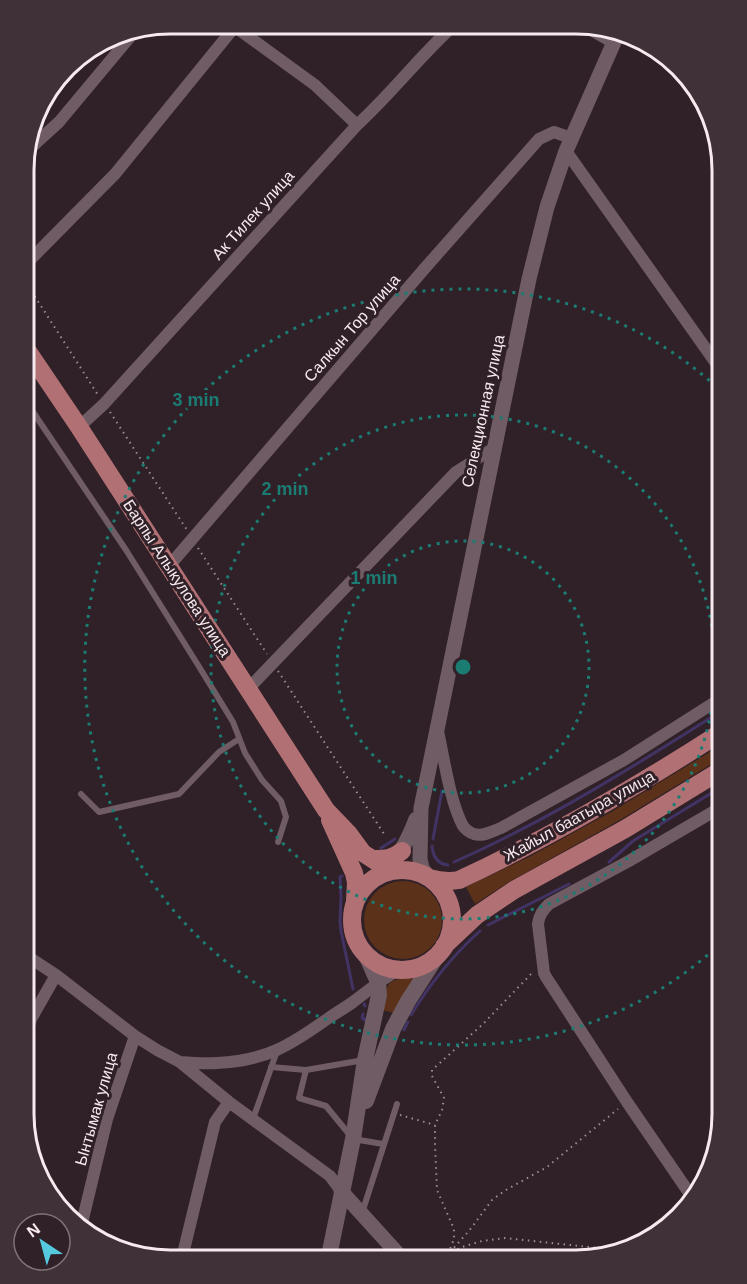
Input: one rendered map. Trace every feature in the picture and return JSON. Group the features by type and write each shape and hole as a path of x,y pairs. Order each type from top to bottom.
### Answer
{"main road":[{"name":"Барпы Алыкулова улица","path":"34,360 326,810 363,853 384,868"},
{"name":"Жайыл баатыра улица","path":"429,878 451,882 459,880 508,856 608,802 712,738"},
{"name":"Жайыл баатыра улица","path":"441,950 477,915 514,890 625,829 712,776"},
{"name":"Барпы Алыкулова улица","path":"326,810 354,873 356,892 354,905"},
{"path":"330,1250 353,1139 364,1060 379,995 378,982 353,932 352,914 363,889 384,868 388,859 402,851"},
{"path":"353,1139 393,1029 451,930 451,912 440,888 429,878 416,872 384,868"},
{"path":"366,955 381,965 398,970 416,968 432,960 441,950"}],"street":[{"path":"34,256 115,174 228,34"},
{"path":"245,34 315,85 357,125"},
{"name":"Ак Тилек улица","path":"79,428 104,404 357,125 380,104 444,34"},
{"name":"Селекционная улица","path":"429,878 422,868 420,859 421,808 529,279 550,198 568,144 615,40"},
{"path":"38,141 59,122 126,42"},
{"name":"Салкын Тор улица","path":"169,566 539,139 554,132 568,144"},
{"path":"568,144 712,357"},
{"path":"248,689 456,472 494,448"},
{"path":"437,727 453,798 463,824 466,830 482,835 501,828 624,760 712,704"},
{"name":"Селекционная улица","path":"402,851 421,808"},
{"path":"688,1191 546,977 538,924 539,916 549,904 712,812"},
{"path":"34,961 135,1036 180,1062 229,1102 330,1176 395,1250"},
{"path":"180,1062 223,1063 277,1051 310,1032 398,970"},
{"path":"34,1013 56,975"},
{"name":"Ынтымак улица","path":"83,1217 107,1119 135,1036"},
{"path":"185,1250 214,1122 229,1102"}],"lane":[{"path":"34,413 126,550 233,722 245,753 262,780 281,801 286,817 278,842"},
{"path":"81,794 99,812 179,794 219,752 239,739"},
{"path":"253,1120 277,1051"},
{"path":"271,1067 306,1070 364,1060"},
{"path":"306,1070 299,1098 326,1106 353,1139 383,1144"},
{"path":"362,1213 397,1104"}],"path":[{"path":"34,295 386,837"},
{"path":"450,1250 454,1239 454,1229 437,1190 436,1177 435,1125 442,1110 444,1098 432,1076 432,1070 483,1024 542,962"},
{"path":"452,1250 492,1200 547,1167 627,1102"},
{"path":"393,1114 435,1125"},
{"path":"456,1250 482,1241 506,1238 596,1248"}],"shaded area":[{"path":"712,751 712,764 475,904 466,887 531,856 613,811"},
{"path":"403,881 418,884 431,892 439,905 442,920 439,935 431,948 418,956 403,959 388,956 375,948 367,935 364,920 367,905 375,892 388,884"},
{"path":"415,978 394,1013 382,1010 385,993 391,982 398,979"}],"waterway":[{"path":"454,862 558,810 712,717"},
{"path":"433,839 442,791"},
{"path":"609,862 633,841 712,793"},
{"path":"381,848 395,839"},
{"path":"432,846 436,859 448,865"},
{"path":"342,876 340,877 340,921 353,989"},
{"path":"488,925 569,884"},
{"path":"411,1015 442,970 480,931"},
{"path":"363,1014 364,1020"},
{"path":"404,1030 408,1022"}]}
